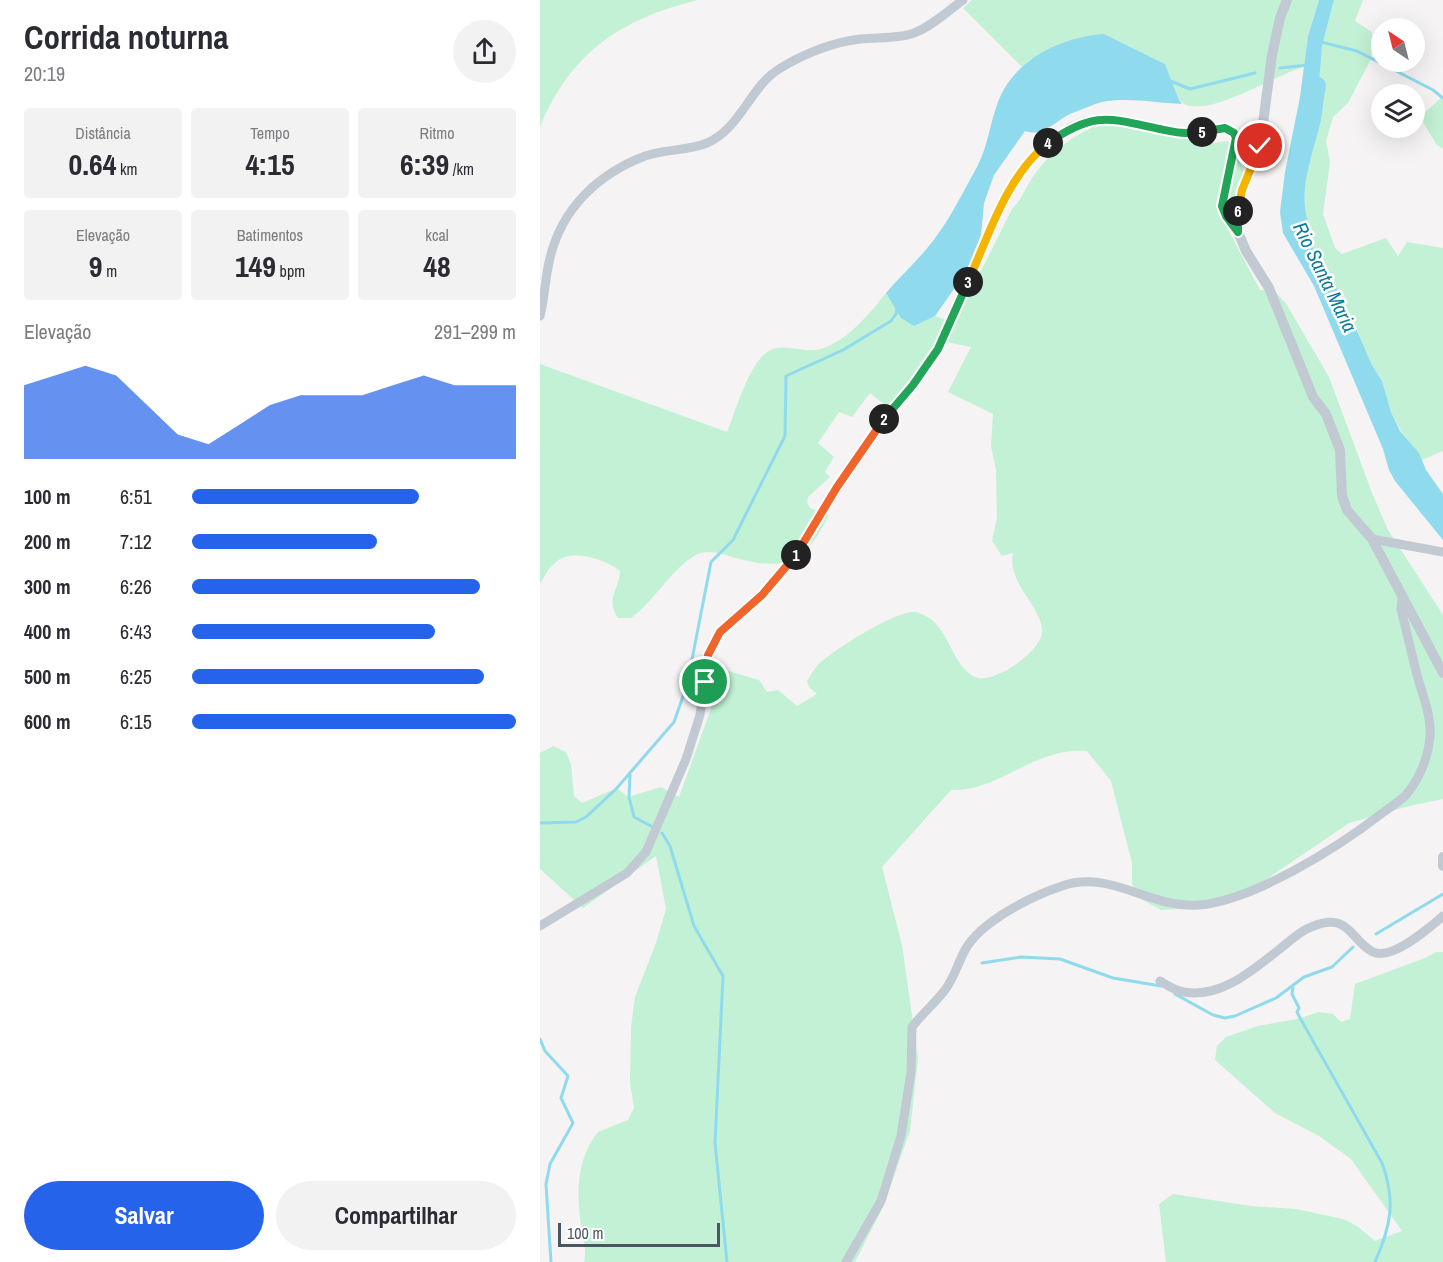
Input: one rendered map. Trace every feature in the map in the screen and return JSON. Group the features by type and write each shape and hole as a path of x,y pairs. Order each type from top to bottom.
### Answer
{"street":[{"path":"540,316 549,259 556,238 566,217 580,198 601,179 647,156 693,147 718,136 735,121 762,82 797,59 840,42 912,34 963,0"},
{"path":"1238,232 1242,190 1260,146 1272,55 1280,18 1287,0"},
{"path":"540,926 627,873 646,852 686,759 700,715 708,655 712,644 720,632 762,595 798,552 859,454 938,349 1011,188 1027,163 1046,145 1071,127 1086,121 1117,120 1192,134 1225,128 1234,133 1236,138 1222,206 1269,288 1313,397 1326,414 1340,450 1342,496 1347,510 1372,539 1443,673"},
{"path":"1372,539 1443,552"},
{"path":"846,1262 881,1201 901,1136 911,1072 912,1027 944,991 966,948 988,925 1013,909 1054,889 1078,882 1116,884 1145,897 1173,904 1199,905 1228,899 1261,886 1335,845 1404,797 1418,778 1425,761 1430,736 1429,717 1401,609 1402,599"},
{"path":"1443,857 1443,867"},
{"path":"1160,981 1182,992 1200,994 1218,989 1251,973 1296,936 1311,927 1330,923 1344,925 1373,952 1381,954 1393,951 1418,937 1443,916"}],"green space":[{"path":"540,0 698,0 645,17 602,42 567,78 540,127"},
{"path":"972,0 1319,0 1308,36 1304,67 1221,102 1204,106 1189,106 1179,100 1165,64 1104,34 1030,60 1022,67 963,8"},
{"path":"1334,0 1363,0 1355,21 1371,31 1371,59 1348,103 1333,117 1326,141 1330,162 1323,214 1335,248 1342,254 1386,238 1398,256 1407,242 1443,248 1443,451 1422,460 1401,431 1391,412 1382,381 1372,365 1330,274 1307,239 1295,212 1296,172 1309,127 1322,46"},
{"path":"1443,96 1443,149 1436,144 1425,125 1425,112"},
{"path":"1106,121 1175,135 1204,144 1230,141 1247,179 1239,198 1223,220 1260,290 1274,290 1287,305 1329,377 1388,530 1443,615 1443,799 1349,823 1258,885 1196,908 1161,910 1143,900 1132,884 1132,863 1111,781 1087,751 1050,756 985,784 969,789 951,790 882,867 902,945 918,1058 910,1131 883,1207 855,1262 584,1262 585,1248 579,1200 582,1164 598,1132 628,1120 634,1108 630,1083 631,1027 635,997 656,943 666,909 656,856 583,908 540,869 540,753 553,746 566,752 571,764 574,796 582,803 617,788 628,797 661,787 679,797 725,670 759,680 767,692 778,690 797,706 817,694 809,687 807,681 824,660 880,624 907,613 916,612 932,620 962,666 975,677 983,678 1004,672 1033,649 1042,633 1037,614 1015,575 1012,564 1013,553 1002,556 992,541 997,517 996,470 991,446 993,414 948,392 971,347 946,342 927,373 895,413 870,393 852,417 839,412 818,443 834,457 825,472 830,477 808,497 807,502 810,508 829,515 820,532 800,555 777,564 763,564 714,552 698,554 680,567 631,618 618,618 614,611 613,600 620,571 598,559 580,556 564,557 552,566 540,584 540,364 727,432 749,376 762,357 774,349 815,350 836,342 855,328 886,293 901,317 914,325 935,316 955,323 1012,209 1039,168 1065,144 1084,131"},
{"path":"1436,952 1443,952 1443,1262 1166,1262 1159,1204 1173,1194 1251,1206 1296,1209 1343,1219 1357,1226 1375,1241 1402,1231 1351,1159 1319,1136 1275,1113 1215,1060 1217,1046 1226,1037 1258,1026 1297,1019 1319,1012 1333,1014 1341,1022 1350,1019 1355,984"}],"water":[{"path":"1319,0 1334,0 1322,46 1319,82 1296,172 1295,212 1307,239 1330,274 1372,365 1382,381 1391,412 1400,431 1419,453 1426,470 1443,494 1443,540 1395,481 1389,470 1383,449 1314,286 1283,233 1280,212 1285,172 1300,97 1308,36"},
{"path":"1104,34 1165,64 1182,104 1132,100 1102,102 1069,115 1045,130 1025,131 994,175 984,203 981,235 966,272 935,316 914,326 901,318 886,293 932,242 953,210 981,159 995,110 1005,87 1027,62 1041,53 1072,40"}],"waterway":[{"path":"1321,42 1357,51 1433,90 1443,98"},
{"path":"1280,68 1308,65"},
{"path":"1168,80 1190,89 1255,73"},
{"name":"Rio Santa Maria","path":"1299,227 1294,201 1295,188 1316,86"},
{"path":"540,823 576,822 586,817 616,789 674,722 687,685 711,562 733,540 785,436 786,376 843,350 891,321 896,314 897,307"},
{"path":"630,775 629,797 634,817 651,826"},
{"path":"662,833 670,846 694,926 723,976 715,1143 727,1262"},
{"path":"1376,934 1443,894"},
{"path":"1175,994 1213,1015 1225,1018 1235,1016 1276,998 1304,977 1332,967 1353,947"},
{"path":"982,963 1021,957 1060,959 1113,978 1161,986"},
{"path":"1293,988 1292,994 1299,1008 1297,1012 1382,1163 1389,1189 1390,1213 1385,1237 1375,1262"},
{"path":"540,1039 545,1051 568,1076 561,1098 573,1123 550,1164 546,1184 551,1262"}],"route":[{"path":"705,682 708,655 720,632 762,595 788,565 886,415 913,385 938,349 1011,188 1027,163 1046,145 1071,127 1086,121 1117,120 1192,134 1225,128 1231,130 1236,138 1222,206 1226,216 1238,232 1238,211 1242,190 1260,146"}]}
